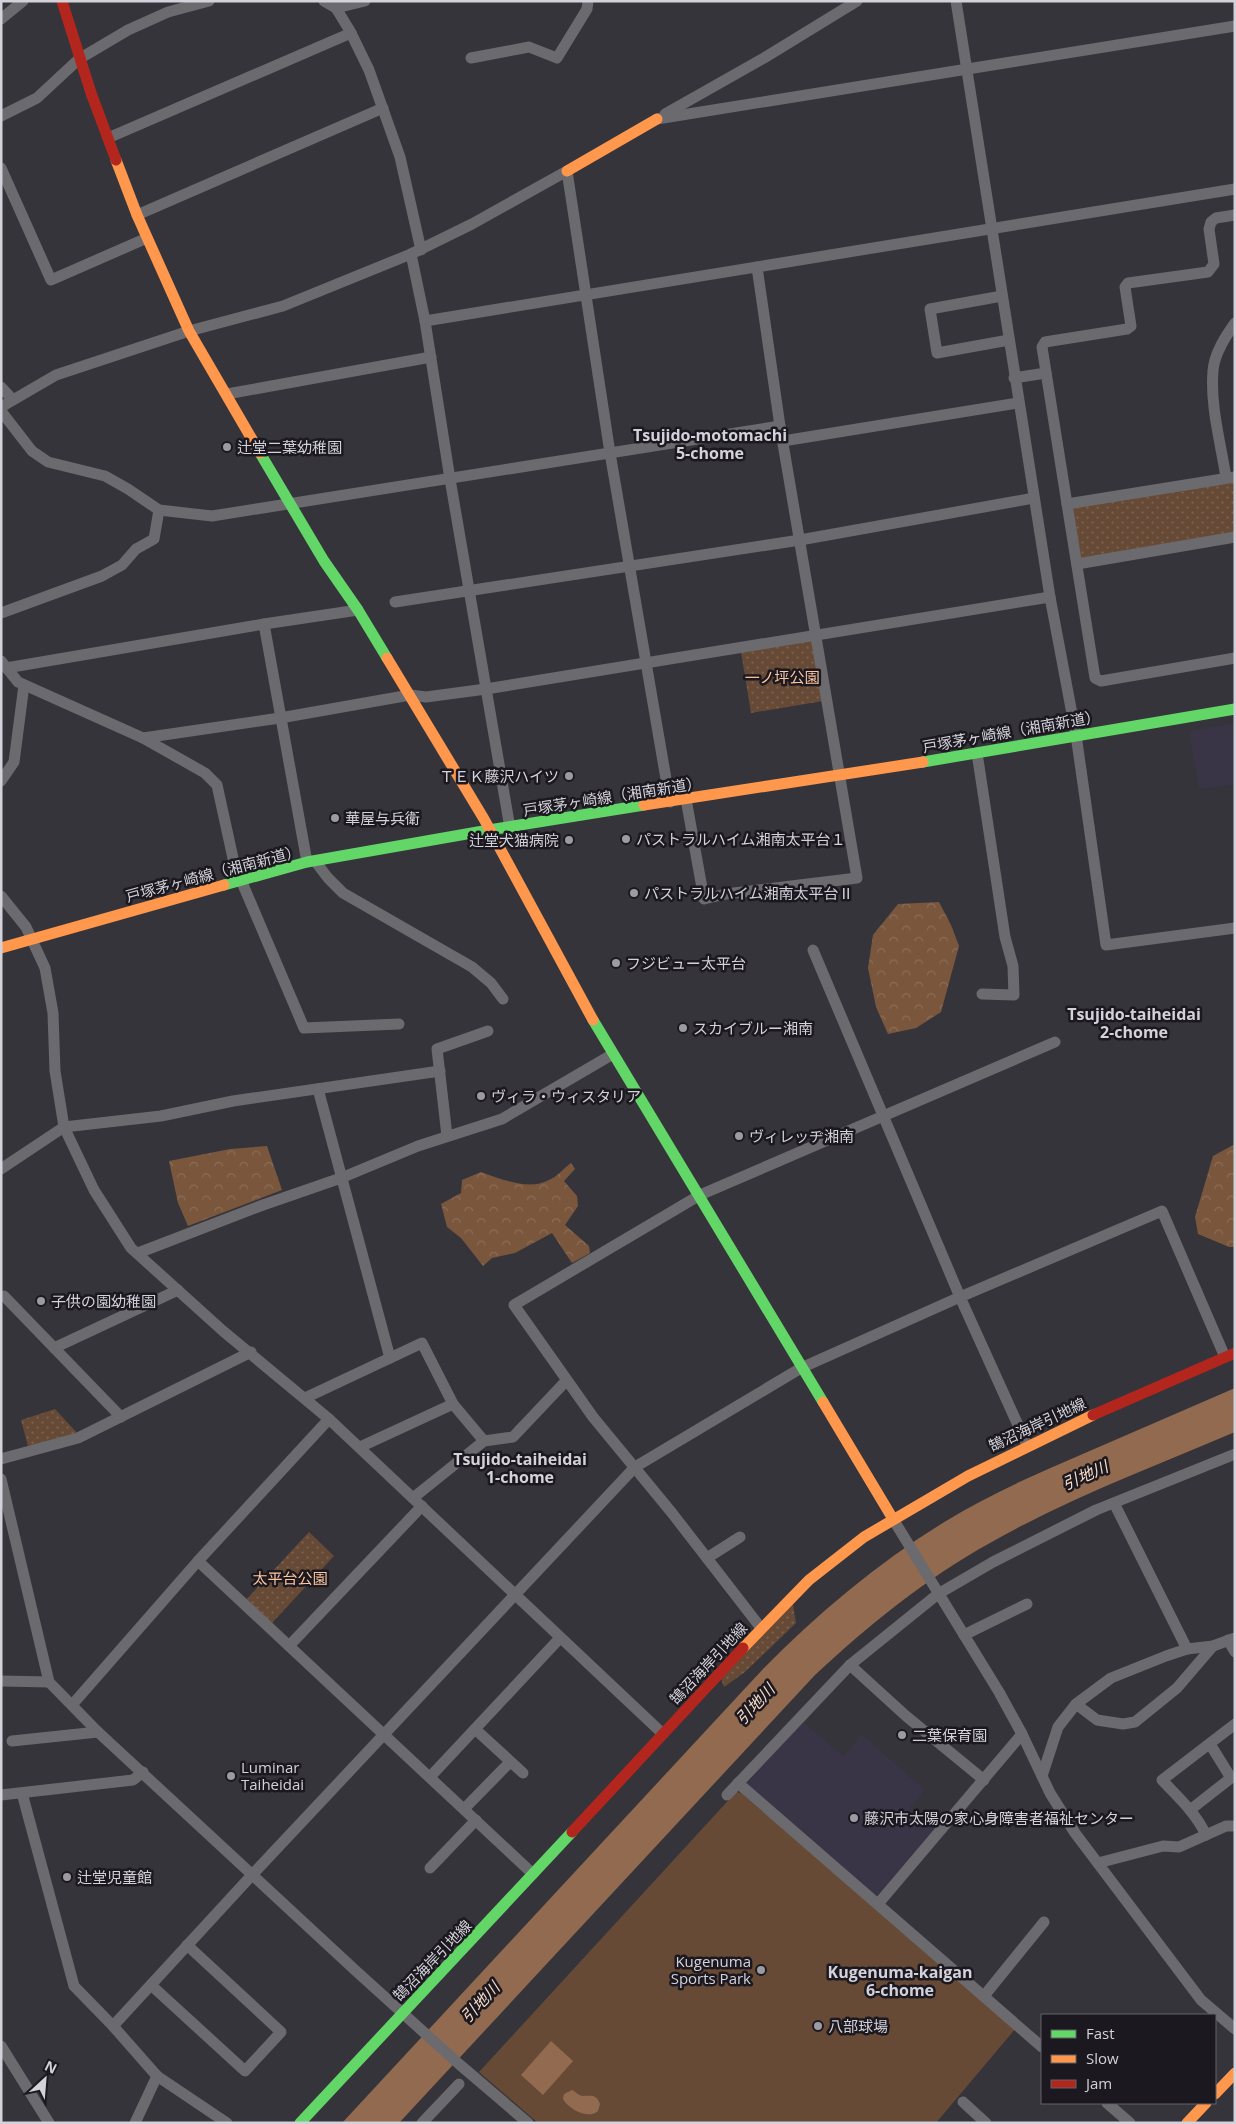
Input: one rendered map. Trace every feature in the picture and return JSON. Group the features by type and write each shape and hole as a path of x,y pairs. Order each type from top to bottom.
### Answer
{"street":[{"path":"1,19 23,1"},
{"path":"62,1 79,59 137,215 189,331 228,394 324,561 358,610 410,695 489,830 573,986 700,1195 800,1368 964,1635 1022,1734 1042,1776 1075,1833 1201,2000 1235,2029"},
{"path":"1,116 37,98 79,59 128,30 168,12 209,1"},
{"path":"324,1 336,8 370,70 400,157 450,479 510,828"},
{"path":"336,8 365,1"},
{"path":"471,58 529,47 558,58 587,9 588,1"},
{"path":"1,407 56,375 189,331 283,306 416,252 472,224 567,171 764,58 857,1"},
{"path":"956,1 1018,403 1050,597 1076,734 1106,946 1235,928"},
{"path":"657,119 1235,26"},
{"path":"108,138 351,33"},
{"path":"137,215 383,108"},
{"path":"1,168 51,280 147,238"},
{"path":"567,171 610,453 670,802"},
{"path":"425,321 1235,189"},
{"path":"1235,215 1216,218 1211,222 1209,229 1214,264 1208,272 1128,283 1125,287 1131,326 1127,329 1045,342 1042,347 1095,678 1101,681 1235,658"},
{"path":"686,799 704,899 726,894 857,878 780,426 756,266"},
{"path":"1002,296 930,309 937,353 1009,340"},
{"path":"1067,504 1231,478 1214,401 1213,370 1223,341 1235,323"},
{"path":"228,394 431,358"},
{"path":"1014,378 1046,372"},
{"path":"1,387 12,400"},
{"path":"783,440 1018,403"},
{"path":"1,411 32,451 48,462 105,476 159,510 212,516 780,426"},
{"path":"395,602 629,564 800,540 1034,498"},
{"path":"1,613 102,576 122,565 136,549 154,539 159,510"},
{"path":"1077,564 1235,537"},
{"path":"143,738 280,718 410,695 426,697 486,688 1050,597"},
{"path":"4,665 358,610"},
{"path":"264,624 280,718 311,862 343,894 472,966 491,983 503,999"},
{"path":"4,665 18,682 143,738 206,773 217,785 240,880 304,1028 399,1024"},
{"path":"1,781 14,762 24,685"},
{"name":"戸塚茅ヶ崎線（湘南新道）","path":"1,948 240,880 311,862 489,830 977,753 1076,734 1235,709"},
{"path":"977,753 1005,937 1013,966 1014,995 982,994"},
{"path":"1,896 26,927 45,968 53,1013 55,1071 64,1127 94,1190 124,1239 223,1331 251,1352 330,1419 663,1734"},
{"path":"814,950 960,1297 1027,1445"},
{"path":"447,1136 437,1049 488,1031"},
{"path":"761,1628 635,1467 593,1417 514,1305 700,1195 1055,1042"},
{"path":"138,1254 263,1205 341,1178 418,1146 502,1119 613,1054"},
{"path":"1,1169 64,1127 161,1116 233,1101 440,1071"},
{"path":"318,1089 390,1358"},
{"path":"113,2026 635,1467 800,1368 1162,1211 1230,1355"},
{"path":"54,1348 178,1290"},
{"path":"4,1296 121,1417"},
{"path":"305,1398 422,1343 453,1404 484,1441"},
{"path":"1,1459 78,1438 251,1352"},
{"name":"鵠沼海岸引地線","path":"300,2123 359,2062 402,2013 761,1628 804,1584 826,1565 893,1519 954,1483 1027,1445 1230,1355"},
{"path":"289,1646 417,1502 484,1441 513,1437 566,1381"},
{"path":"360,1447 453,1404"},
{"path":"72,1705 198,1561 330,1419"},
{"path":"727,1795 850,1665 938,1594 993,1562 1114,1503 1235,1454"},
{"path":"1,1479 49,1682 98,1732 252,1875 412,2022 528,2123"},
{"path":"1114,1503 1187,1649"},
{"path":"707,1558 740,1537"},
{"path":"198,1561 533,1874"},
{"path":"964,1635 1027,1604"},
{"path":"430,1777 560,1638"},
{"path":"1042,1776 1058,1727 1076,1704 1111,1678 1187,1649 1213,1646 1232,1639 1235,1652"},
{"path":"1076,1704 1097,1720 1124,1724 1135,1722 1177,1688 1213,1646"},
{"path":"850,1665 906,1716 984,1780"},
{"path":"1,1681 49,1682"},
{"path":"1206,1835 1190,1810 1162,1780 1235,1724"},
{"path":"475,1729 523,1773"},
{"path":"12,1741 98,1732"},
{"path":"878,1904 1022,1734"},
{"path":"1190,1810 1233,1777 1210,1744"},
{"path":"464,1809 510,1762"},
{"path":"1,1796 133,1780 143,1772"},
{"path":"738,1783 1041,2046"},
{"path":"22,1793 74,1986 113,2026 157,2076 226,2123"},
{"path":"430,1868 476,1820"},
{"path":"1098,1863 1163,1846 1179,1847 1226,1826 1235,1826"},
{"path":"984,1996 1044,1922"},
{"path":"151,1985 245,2071 281,2032 187,1945"},
{"path":"1,2046 48,2123"},
{"path":"1216,2093 1235,2074"},
{"path":"135,2123 157,2076"},
{"path":"422,2123 459,2084"},
{"path":"963,2102 986,2123"},
{"path":"1107,2104 1130,2123"},
{"path":"1187,2123 1205,2104"}],"shaded area":[{"path":"1235,723 1235,784 1199,789 1189,731"},
{"name":"藤沢市太陽の家心身障害者福祉センター","path":"802,1721 843,1756 862,1735 925,1790 910,1807 935,1829 878,1899 746,1784"}],"green space":[{"path":"1235,477 1235,537 1077,564 1067,504"},
{"name":"一ノ坪公園","path":"812,640 823,701 751,713 741,652"},
{"path":"939,902 959,946 941,1012 916,1028 888,1034 876,1007 868,968 873,935 898,904"},
{"path":"1235,1144 1235,1247 1229,1247 1198,1234 1195,1217 1213,1156"},
{"path":"267,1146 282,1190 188,1226 178,1203 169,1161 230,1149"},
{"path":"571,1163 575,1169 564,1181 577,1196 578,1206 565,1225 589,1246 590,1253 572,1263 552,1233 515,1253 492,1258 483,1266 461,1238 447,1227 441,1204 461,1193 462,1180 481,1172 515,1183 541,1183 555,1177"},
{"path":"55,1409 78,1434 28,1446 21,1420"},
{"name":"太平台公園","path":"309,1532 334,1556 272,1623 246,1600"},
{"path":"792,1598 796,1623 745,1672 724,1687 719,1673"},
{"name":"Kugenuma Sports Park","path":"736,1792 741,1793 1016,2028 936,2123 538,2123 479,2072"}],"water":[{"name":"引地川","path":"1235,1388 1235,1432 1111,1484 1019,1527 966,1557 920,1587 856,1638 815,1675 399,2123 342,2123 763,1669 805,1628 850,1589 921,1537 946,1521 1014,1484"},
{"path":"551,2041 573,2061 543,2095 521,2075"},
{"path":"572,2090 582,2096 595,2097 600,2104 598,2111 584,2114 569,2106 563,2099 564,2094"}],"traffic: fast":[{"path":"260,453 324,561 358,610 387,658"},
{"path":"923,762 1235,709"},
{"path":"224,885 307,862 644,805"},
{"path":"593,1020 823,1402"},
{"path":"300,2123 572,1832"}],"traffic: slow":[{"path":"567,171 657,119"},
{"path":"116,160 137,215 189,331 260,453"},
{"path":"387,658 484,819 593,1020"},
{"path":"644,805 923,762"},
{"path":"1,948 224,885"},
{"path":"823,1402 893,1519"},
{"path":"743,1648 809,1580 864,1537 968,1476 1093,1415"},
{"path":"1216,2093 1235,2073"},
{"path":"1187,2123 1205,2104"}],"traffic: jam":[{"path":"62,1 91,93 116,160"},
{"path":"1093,1415 1235,1353"},
{"path":"572,1832 743,1648"}],"place":[{"name":"辻堂二葉幼稚園","path":"227,447"},
{"name":"ＴＥＫ藤沢ハイツ","path":"569,776"},
{"name":"華屋与兵衛","path":"335,818"},
{"name":"パストラルハイム湘南太平台１","path":"626,839"},
{"name":"辻堂犬猫病院","path":"569,840"},
{"name":"パストラルハイム湘南太平台Ⅱ","path":"634,893"},
{"name":"フジビュー太平台","path":"616,963"},
{"name":"スカイブルー湘南","path":"683,1028"},
{"name":"ヴィラ・ウィスタリア","path":"481,1096"},
{"name":"ヴィレッヂ湘南","path":"739,1136"},
{"name":"子供の園幼稚園","path":"41,1301"},
{"name":"二葉保育園","path":"902,1735"},
{"name":"Luminar Taiheidai","path":"231,1776"},
{"name":"藤沢市太陽の家心身障害者福祉センター","path":"854,1818"},
{"name":"辻堂児童館","path":"67,1877"},
{"name":"Kugenuma Sports Park","path":"761,1970"},
{"name":"八部球場","path":"818,2026"}],"district":[{"name":"Tsujido-motomachi 5-chome","path":"710,444"},
{"name":"Tsujido-taiheidai 2-chome","path":"1134,1023"},
{"name":"Tsujido-taiheidai 1-chome","path":"520,1468"},
{"name":"Kugenuma-kaigan 6-chome","path":"900,1981"}]}
